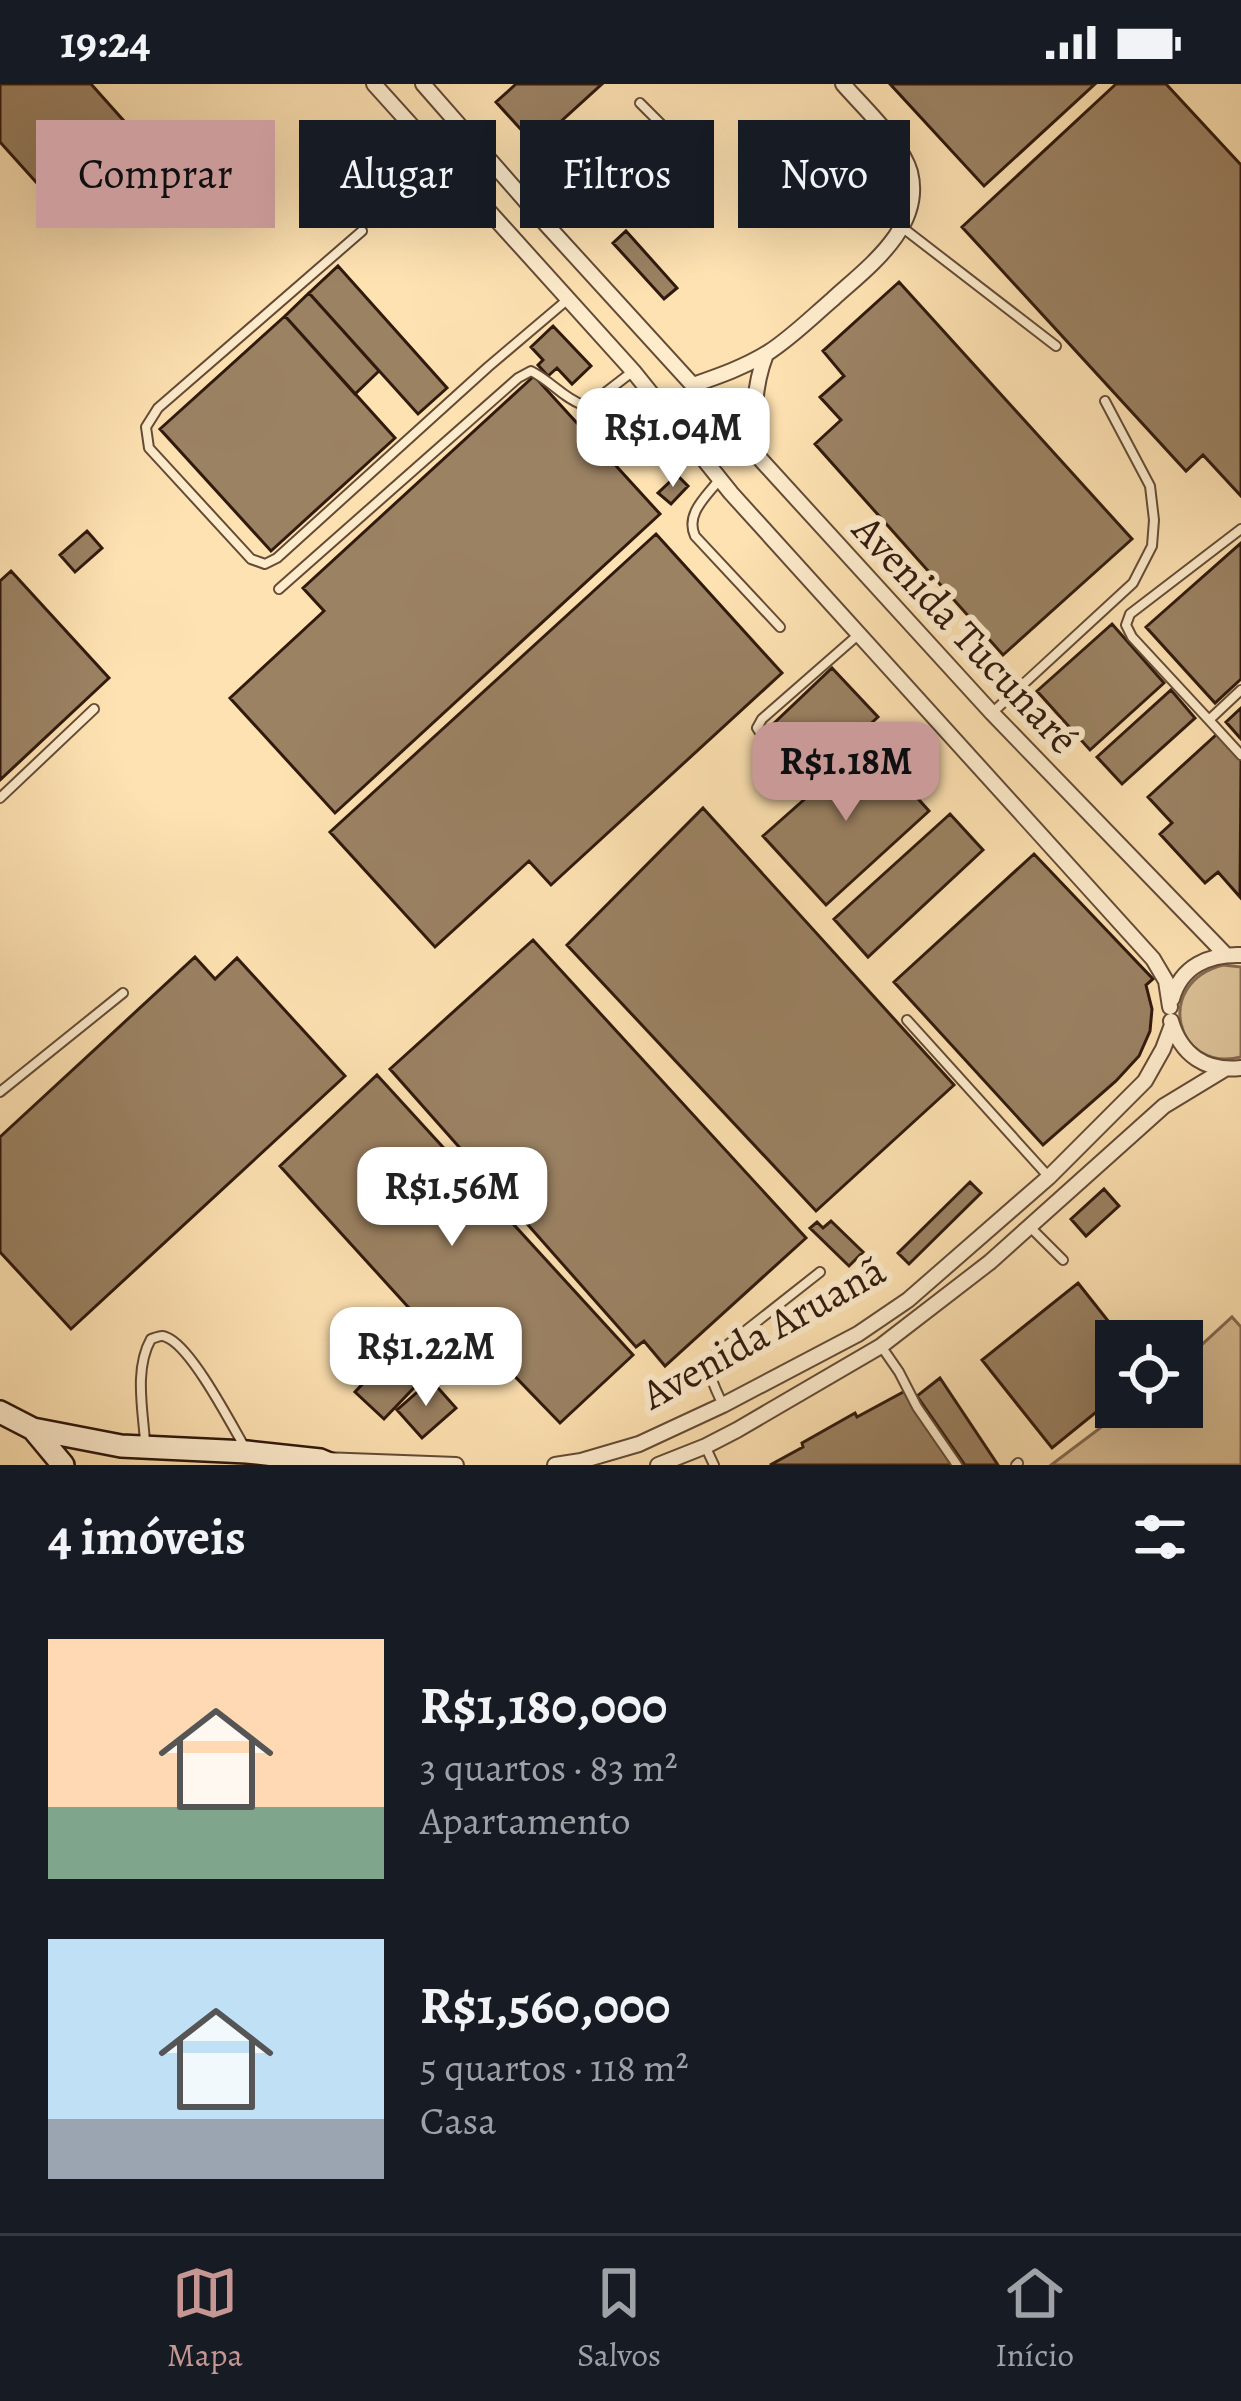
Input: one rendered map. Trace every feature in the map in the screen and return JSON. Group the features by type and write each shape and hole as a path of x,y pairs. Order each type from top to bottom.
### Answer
{"main road":[{"path":"0,1412 33,1430 115,1455 146,1447 326,1462"},
{"path":"33,1430 63,1465"}],"street":[{"name":"Avenida Tucunaré","path":"374,84 633,371 720,479 1153,958 1166,981 1172,1025"},
{"name":"Avenida Tucunaré","path":"423,84 992,713 1237,954"},
{"path":"843,84 873,120"},
{"path":"693,385 737,369 787,340 885,252 901,228"},
{"path":"757,455 755,386 766,354"},
{"path":"1170,1006 1186,972 1202,960 1237,954"},
{"path":"1172,1025 1191,1056 1207,1066 1233,1068"},
{"name":"Avenida Aruanã","path":"555,1465 639,1444 723,1405 858,1334 908,1300 1049,1177 1145,1081 1172,1025"},
{"name":"Avenida Aruanã","path":"658,1465 706,1446 881,1346 974,1274 1164,1106 1233,1068"},
{"path":"1145,1081 1164,1106"},
{"path":"326,1462 456,1465"}],"lane":[{"path":"640,103 657,120"},
{"path":"903,228 1056,346"},
{"path":"362,231 158,408 146,427 149,448 251,559 265,564 567,300"},
{"path":"280,589 518,377 531,371 583,405 633,371"},
{"path":"992,713 1132,583 1152,546 1150,486 1106,400"},
{"path":"720,479 692,516 690,526 780,626"},
{"path":"1241,529 1130,614 1126,625 1241,755"},
{"path":"763,737 757,728 761,719 859,634"},
{"path":"1209,720 1241,690"},
{"path":"0,798 94,709"},
{"path":"0,1092 123,993"},
{"path":"908,1020 1049,1177"},
{"path":"1029,1226 1063,1260"},
{"path":"723,1405 710,1374 716,1354 820,1272"},
{"path":"146,1447 141,1384 145,1350 151,1339 162,1336 173,1341 200,1374 248,1452"},
{"path":"881,1346 957,1465"},
{"path":"706,1446 714,1465"}],"shaded area":[{"path":"1223,965 1241,967 1241,1057 1218,1058 1200,1052 1181,1024 1187,989 1201,975"},
{"path":"1232,1317 1241,1327 1241,1465 1051,1465 1100,1428 1203,1428 1203,1344"}],"building":[{"path":"0,84 91,84 123,120 36,120 36,182 0,142"},
{"path":"516,84 602,84 562,120 520,120 520,128 496,102"},
{"path":"890,84 1095,84 984,186"},
{"path":"1116,84 1166,84 1241,165 1241,496 1203,455 1186,471 962,227"},
{"path":"626,231 677,288 664,299 613,243"},
{"path":"338,266 447,388 418,414 309,293"},
{"path":"899,282 1132,539 1003,655 815,444 841,420 820,397 844,376 823,351"},
{"path":"309,293 379,371 355,394 285,316"},
{"path":"285,316 395,438 271,551 160,429"},
{"path":"553,326 591,366 572,384 557,368 548,376 538,365 543,360 531,347"},
{"path":"534,376 660,514 335,813 230,698 324,611 303,588"},
{"path":"677,475 688,486 671,504 658,493"},
{"path":"87,531 102,548 75,572 60,555"},
{"path":"656,534 782,673 551,885 529,861 435,947 330,832"},
{"path":"1241,543 1241,679 1215,703 1146,627"},
{"path":"11,571 109,678 0,780 0,581"},
{"path":"1112,624 1164,683 1090,750 1037,691"},
{"path":"832,668 878,717 815,775 771,726"},
{"path":"1171,690 1195,718 1122,784 1097,757"},
{"path":"1241,708 1241,739 1226,722"},
{"path":"1217,734 1241,760 1240,897 1218,872 1205,883 1160,834 1172,823 1148,797"},
{"path":"868,743 929,811 826,905 763,836"},
{"path":"703,808 954,1085 816,1211 567,945"},
{"path":"950,814 983,850 868,957 834,919"},
{"path":"1034,854 1153,979 1146,985 1152,1009 1150,1031 1139,1056 1043,1145 894,982"},
{"path":"533,940 806,1238 665,1366 644,1341 636,1347 390,1069"},
{"path":"195,957 215,979 237,958 345,1076 71,1329 0,1252 0,1137"},
{"path":"377,1075 633,1355 560,1423 472,1332 449,1352 280,1166"},
{"path":"970,1182 981,1193 909,1264 898,1253"},
{"path":"1104,1189 1119,1206 1086,1236 1071,1219"},
{"path":"831,1221 863,1252 849,1266 810,1228 817,1222 823,1228"},
{"path":"1078,1283 1107,1320 1095,1320 1095,1413 1052,1448 982,1360"},
{"path":"401,1343 430,1371 384,1419 355,1392"},
{"path":"940,1378 998,1465 965,1465 917,1396"},
{"path":"431,1380 456,1408 422,1438 397,1410"},
{"path":"907,1390 952,1465 770,1465 855,1413 857,1417"}]}
